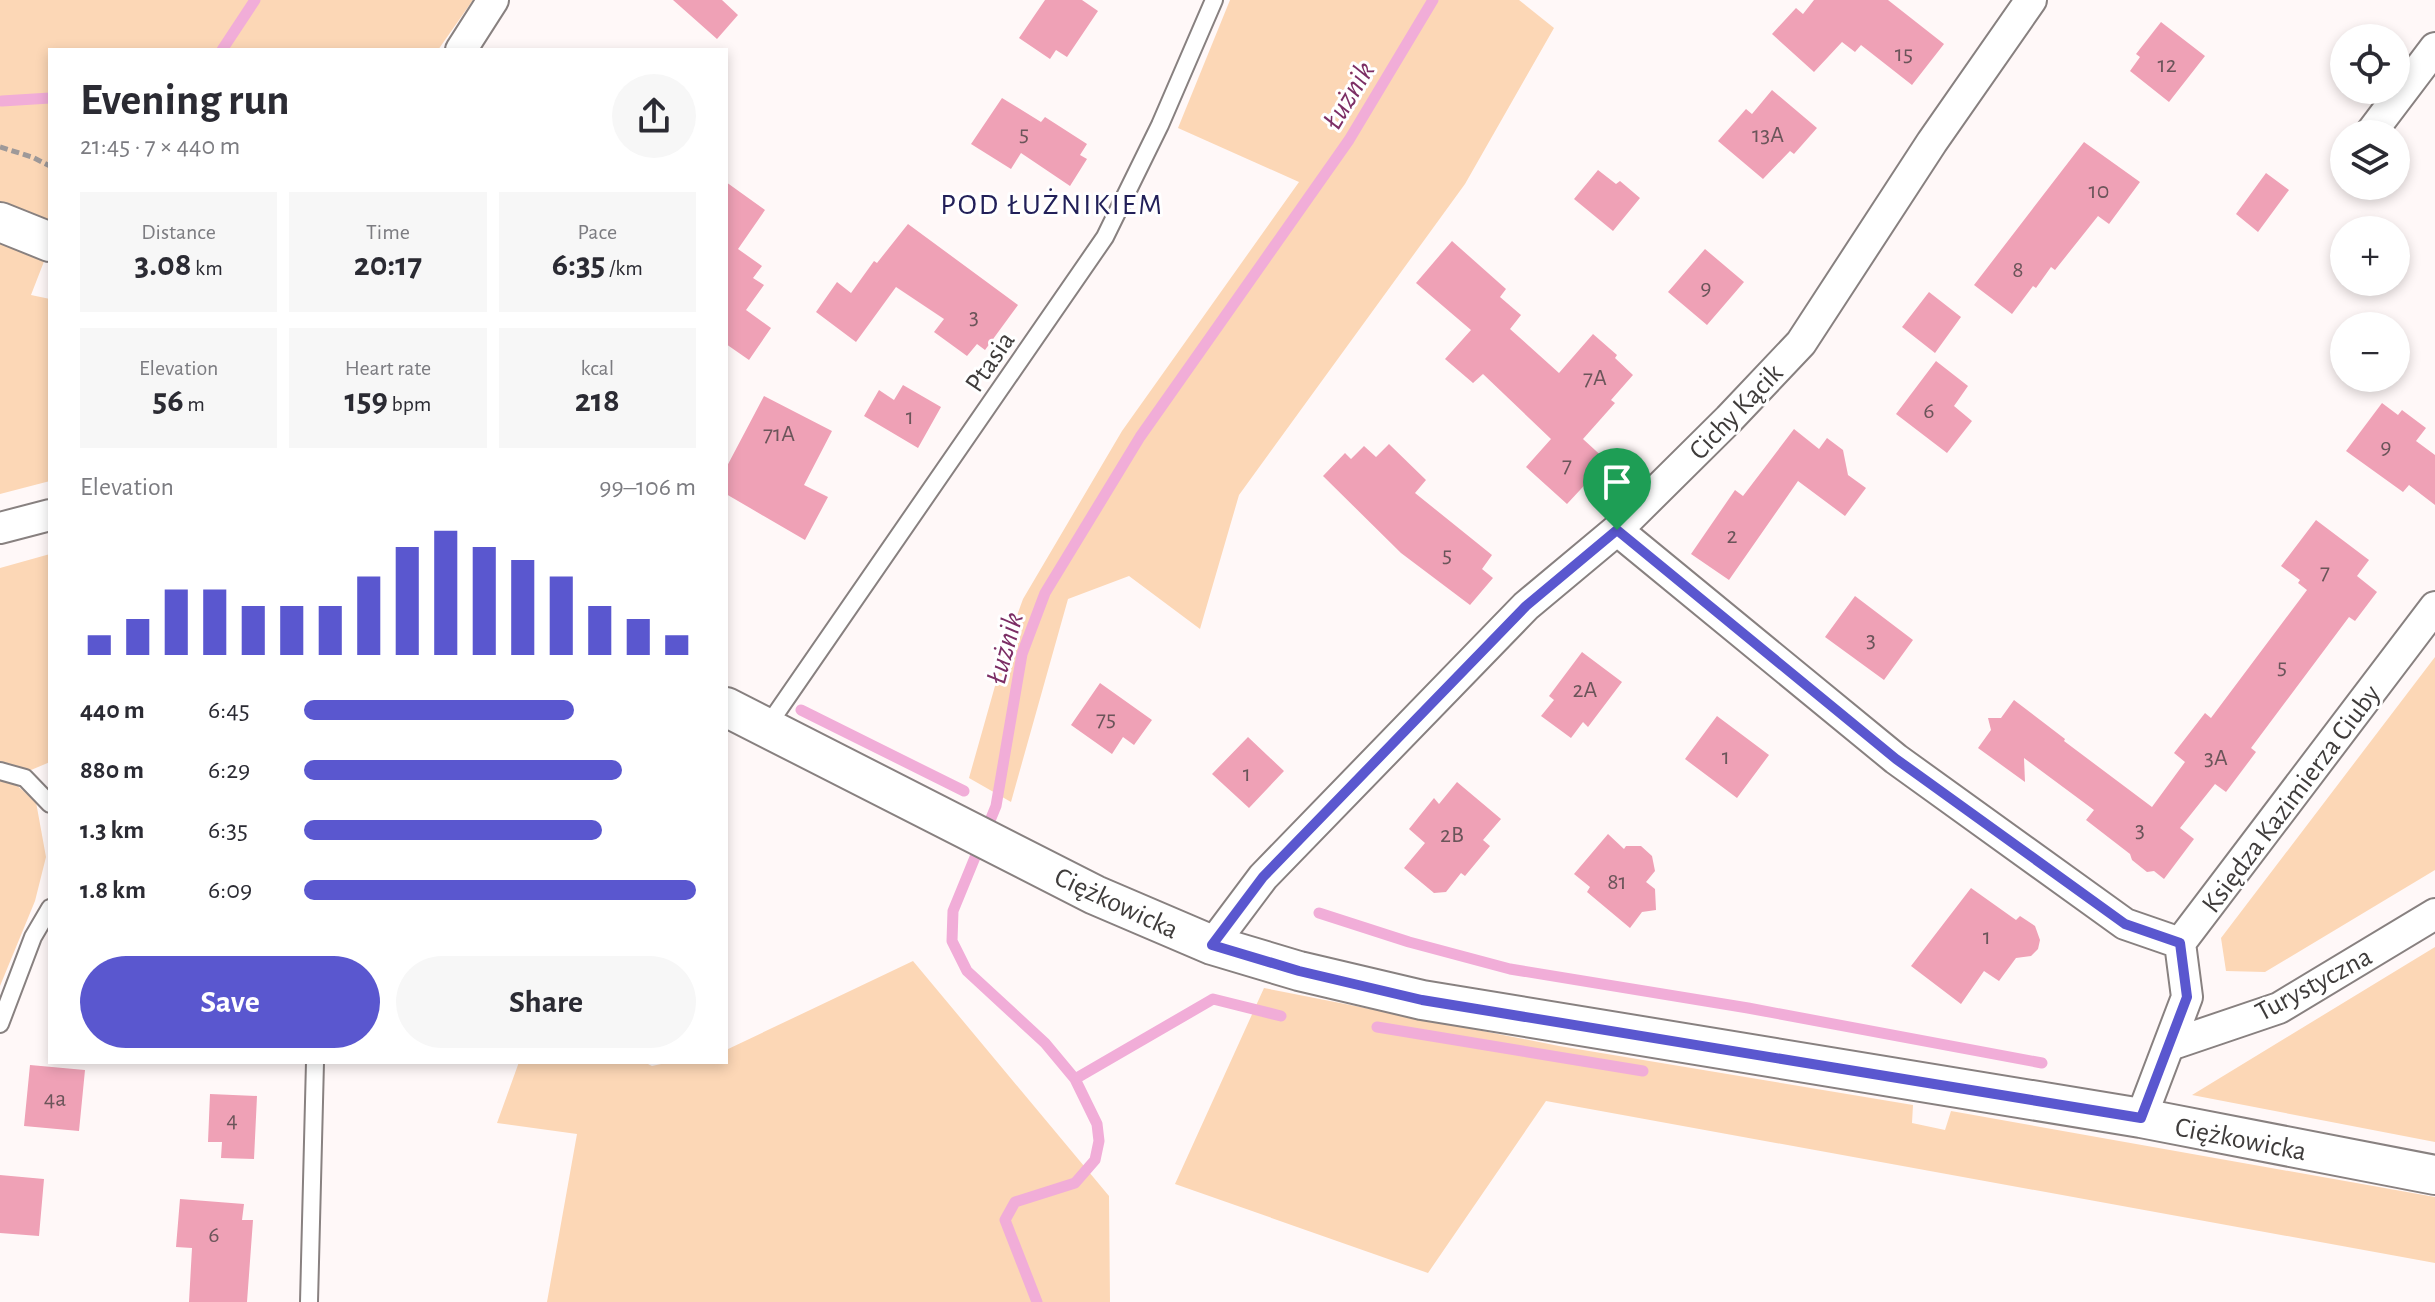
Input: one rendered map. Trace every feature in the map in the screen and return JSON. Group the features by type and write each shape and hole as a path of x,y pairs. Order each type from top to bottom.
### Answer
{"street":[{"path":"462,48 493,0"},
{"name":"Cichy Kącik","path":"1212,945 1263,877 1515,618 1617,530 1801,343 1932,142 2031,0"},
{"path":"2381,120 2435,48"},
{"path":"0,222 48,241"},
{"path":"0,528 48,516"},
{"path":"1617,530 1896,759 2125,924 2180,943 2187,997 2141,1118"},
{"name":"Księdza Kazimierza Ciuby","path":"2180,943 2435,607"},
{"name":"Ciężkowicka","path":"728,708 1095,895 1212,945 1299,971 1422,1000 2141,1118 2435,1175"},
{"name":"Turystyczna","path":"2170,1045 2279,1008 2435,914"}],"lane":[{"name":"Ptasia","path":"766,728 1105,237 1160,125 1214,0"},
{"path":"0,771 25,778 48,802"},
{"path":"0,1024 33,937 48,911"},
{"path":"309,1302 315,1064"}],"path":[{"path":"0,147 48,165"}],"shaded area":[{"path":"0,0 473,0 439,48 48,48 48,251 31,295 48,299 48,482 0,494"},
{"path":"1230,0 1519,0 1554,28 1465,184 1239,495 1200,629 1129,576 1068,599 1011,802 969,778 1008,640 1023,599 1122,431 1299,182 1178,128"},
{"path":"48,555 48,763 31,770 0,761 0,568"},
{"path":"2435,657 2435,870 2265,972 2226,971 2221,938"},
{"path":"0,780 13,782 36,802 46,857 35,901 0,986"},
{"path":"2435,947 2435,1142 2192,1095"},
{"path":"913,961 1109,1196 1110,1302 547,1302 577,1134 497,1123 518,1064 728,1064 728,1049"},
{"path":"1264,988 1559,1046 1913,1105 1912,1123 1945,1130 1951,1111 2435,1197 2435,1263 1546,1101 1428,1273 1175,1184"}],"building":[{"path":"673,0 722,0 738,15 717,39"},
{"path":"1045,0 1082,0 1098,11 1067,57 1056,50 1050,59 1019,38"},
{"path":"1814,0 1888,0 1944,44 1912,85 1861,45 1855,52 1842,42 1814,72 1772,34 1796,8 1803,14"},
{"path":"2161,22 2205,56 2169,102 2130,71 2140,57 2136,54"},
{"path":"1772,90 1817,128 1794,154 1790,151 1763,179 1718,141 1746,109 1752,114"},
{"path":"1002,98 1041,122 1045,117 1087,144 1080,155 1087,159 1070,186 1021,153 1011,169 971,144"},
{"path":"2084,142 2140,182 2109,224 2098,216 2055,270 2051,267 2012,314 1974,285"},
{"path":"1598,170 1616,184 1620,181 1640,198 1613,231 1574,199"},
{"path":"2266,173 2289,190 2258,232 2236,214"},
{"path":"728,183 765,210 738,249 762,266 753,278 764,285 746,310 771,328 749,360 728,345"},
{"path":"908,224 1018,305 985,350 977,344 967,356 934,332 944,319 896,287 856,342 816,312 837,282 851,293 874,261 877,263"},
{"path":"1452,241 1506,289 1500,297 1521,315 1510,329 1559,373 1593,334 1617,355 1615,358 1633,375 1611,400 1615,403 1583,439 1607,461 1567,504 1526,467 1551,439 1483,374 1473,383 1445,359 1471,330 1416,283"},
{"path":"1705,249 1744,282 1707,325 1668,292"},
{"path":"1929,292 1961,317 1935,353 1902,327"},
{"path":"1936,361 1968,386 1954,406 1972,421 1947,453 1896,414"},
{"path":"903,385 941,407 918,448 864,416 879,390 894,400"},
{"path":"764,396 832,431 804,485 828,497 805,540 728,495 728,464"},
{"path":"2382,403 2398,415 2402,410 2426,428 2416,441 2435,455 2435,505 2409,485 2403,492 2346,451"},
{"path":"1794,429 1819,449 1827,438 1843,450 1848,475 1866,488 1845,516 1798,481 1729,580 1691,554 1735,490 1743,496"},
{"path":"1389,444 1426,480 1415,493 1492,555 1482,569 1493,578 1470,605 1401,553 1323,476 1345,453 1351,459 1364,446 1376,457"},
{"path":"2316,520 2369,560 2357,576 2377,592 2355,621 2349,617 2251,748 2256,752 2226,792 2215,784 2180,828 2194,839 2164,879 2154,871 2147,872 2132,860 2130,854 2086,820 2094,810 2024,758 2025,782 1978,748 1991,730 1988,718 2001,718 2014,700 2152,807 2185,762 2174,753 2205,713 2211,718 2307,590 2298,583 2300,580 2281,566"},
{"path":"1855,596 1913,640 1884,680 1825,637"},
{"path":"1582,652 1622,682 1588,727 1583,722 1571,738 1541,716 1554,700 1549,696"},
{"path":"1100,683 1152,720 1134,745 1123,737 1112,754 1071,725"},
{"path":"1717,716 1769,755 1737,798 1685,759"},
{"path":"1248,737 1284,771 1249,808 1212,774"},
{"path":"1457,782 1501,819 1483,840 1490,846 1465,876 1461,873 1446,892 1434,893 1404,868 1425,843 1409,829 1434,798 1439,804"},
{"path":"1608,834 1624,849 1626,846 1641,846 1652,856 1655,871 1646,882 1655,889 1656,910 1642,912 1630,928 1587,892 1590,887 1574,874"},
{"path":"1971,888 2016,920 2020,916 2035,926 2040,940 2038,949 2031,956 2016,958 1999,981 1984,971 1961,1004 1911,966"},
{"path":"30,1065 85,1070 79,1131 24,1126"},
{"path":"210,1094 257,1096 254,1159 221,1158 222,1142 208,1142"},
{"path":"0,1175 44,1179 39,1236 0,1233"},
{"path":"180,1199 244,1204 242,1220 253,1220 247,1302 189,1302 192,1248 176,1247"}],"waterway":[{"path":"223,48 255,0"},
{"name":"Łużnik","path":"1037,1302 1005,1220 1015,1202 1075,1183 1095,1160 1099,1141 1097,1124 1075,1079 1045,1043 967,971 952,941 953,911 996,806 1022,654 1045,593 1140,437 1349,140 1433,0"},
{"path":"2,101 48,98"},
{"path":"801,710 964,791"},
{"path":"1319,913 1409,942 1510,969 1748,1008 2042,1063"},
{"path":"1075,1079 1213,999 1281,1016"},
{"path":"1377,1027 1643,1071"}],"district":[{"name":"POD ŁUŻNIKIEM","path":"1052,204"}],"route":[{"path":"1617,530 1896,759 2125,924 2180,943 2187,997 2141,1118 1422,1000 1299,971 1212,945 1263,877 1526,606 1617,530"}]}
